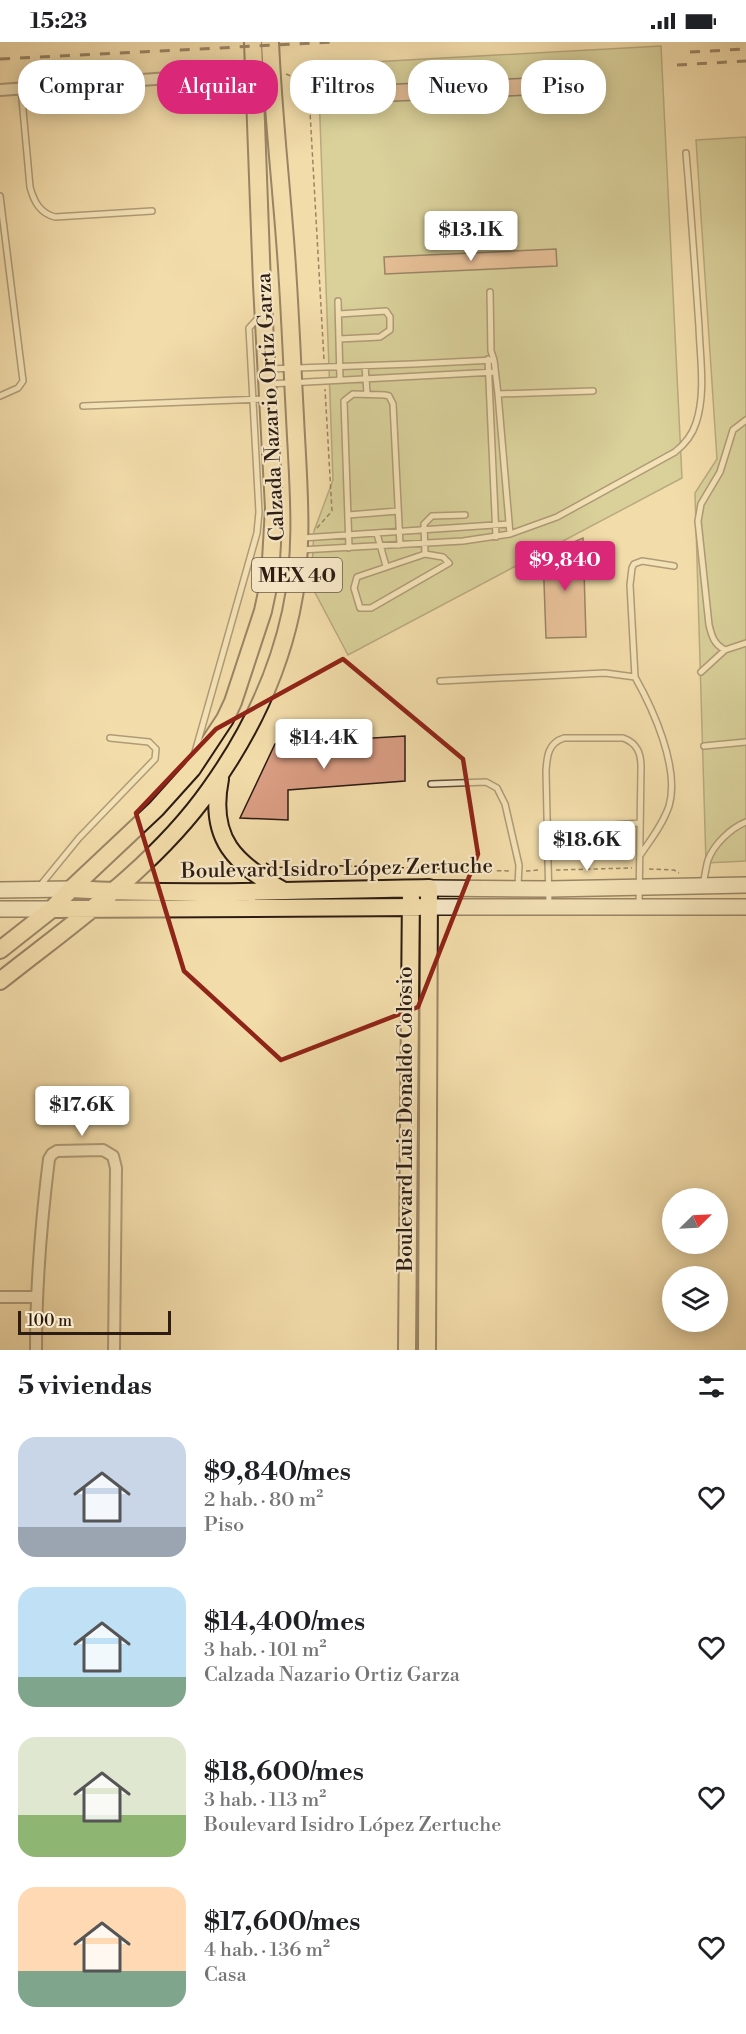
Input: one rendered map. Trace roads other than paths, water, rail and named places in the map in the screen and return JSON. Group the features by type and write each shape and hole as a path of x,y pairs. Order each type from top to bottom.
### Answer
{"main road":[{"name":"Calzada Nazario Ortiz Garza","path":"253,42 254,60"},
{"name":"Calzada Nazario Ortiz Garza","path":"0,981 112,891 178,829 209,791 250,727 273,673 291,613 300,544 286,255 270,42"},
{"name":"Calzada Nazario Ortiz Garza","path":"0,950 52,909 156,809 192,769 225,719 233,702 266,598 272,557 274,508 264,388 264,313 254,114"},
{"path":"222,772 217,808 222,836 245,868 287,893"},
{"name":"Boulevard Isidro López Zertuche","path":"0,890 287,893 429,888 549,889 746,885"},
{"name":"Boulevard Luis Donaldo Colosio","path":"427,1350 429,888"},
{"name":"Boulevard Luis Donaldo Colosio","path":"407,1350 411,889"},
{"name":"Boulevard Isidro López Zertuche","path":"0,909 746,906"},
{"path":"408,1244 428,1246"}],"street":[{"path":"0,90 18,88"},
{"path":"36,1350 36,1297 41,1221 49,1159 57,1151 103,1150 109,1152 115,1161 116,1168 114,1350"},
{"path":"0,1297 36,1297"}],"lane":[{"path":"23,114 30,187 34,201 43,212 55,217 152,210"},
{"path":"300,544 350,548 424,544 510,534 557,517 658,462 683,445 694,429 700,404 701,369 686,153"},
{"path":"0,196 23,381 18,388 0,396"},
{"path":"490,292 491,359 488,372 496,537"},
{"path":"338,301 339,380"},
{"path":"339,314 386,311 390,316 390,330 386,335 339,339"},
{"path":"192,769 203,721 257,533 264,388 249,328 264,313"},
{"path":"264,388 293,375 340,366 491,359"},
{"path":"491,359 498,394 510,534"},
{"path":"413,364 413,376"},
{"path":"365,366 368,393"},
{"path":"83,406 264,388 293,375 339,380 495,372"},
{"path":"498,394 593,391"},
{"path":"350,548 344,400 351,394 368,393 388,396 393,404 400,545"},
{"path":"725,650 712,638 709,625 698,530 699,511 704,497 720,472 734,430 746,420"},
{"path":"348,515 398,511"},
{"path":"425,554 423,531 426,520 432,516 465,515"},
{"path":"300,544 349,535 509,524"},
{"path":"377,534 386,566"},
{"path":"425,554 443,556 448,563 371,608 360,608 354,588 356,579 361,575 425,554"},
{"path":"640,856 663,820 671,790 663,737 652,708 635,677 630,574 634,564 639,562 674,566"},
{"path":"701,672 725,650 746,643"},
{"path":"440,681 605,673 635,677"},
{"path":"36,890 79,838 155,759 156,749 149,742 110,738"},
{"path":"549,907 546,771 548,753 556,740 564,738 623,738 638,748 641,756 639,906"},
{"path":"704,746 746,742"},
{"path":"431,784 486,782 497,788 505,804 519,865 518,889"},
{"path":"703,885 709,858 718,844 735,826 746,822"},
{"path":"546,830 640,824"}],"railway":[{"path":"0,59 336,42"},
{"path":"690,52 746,49"},
{"path":"677,65 746,61"}]}
